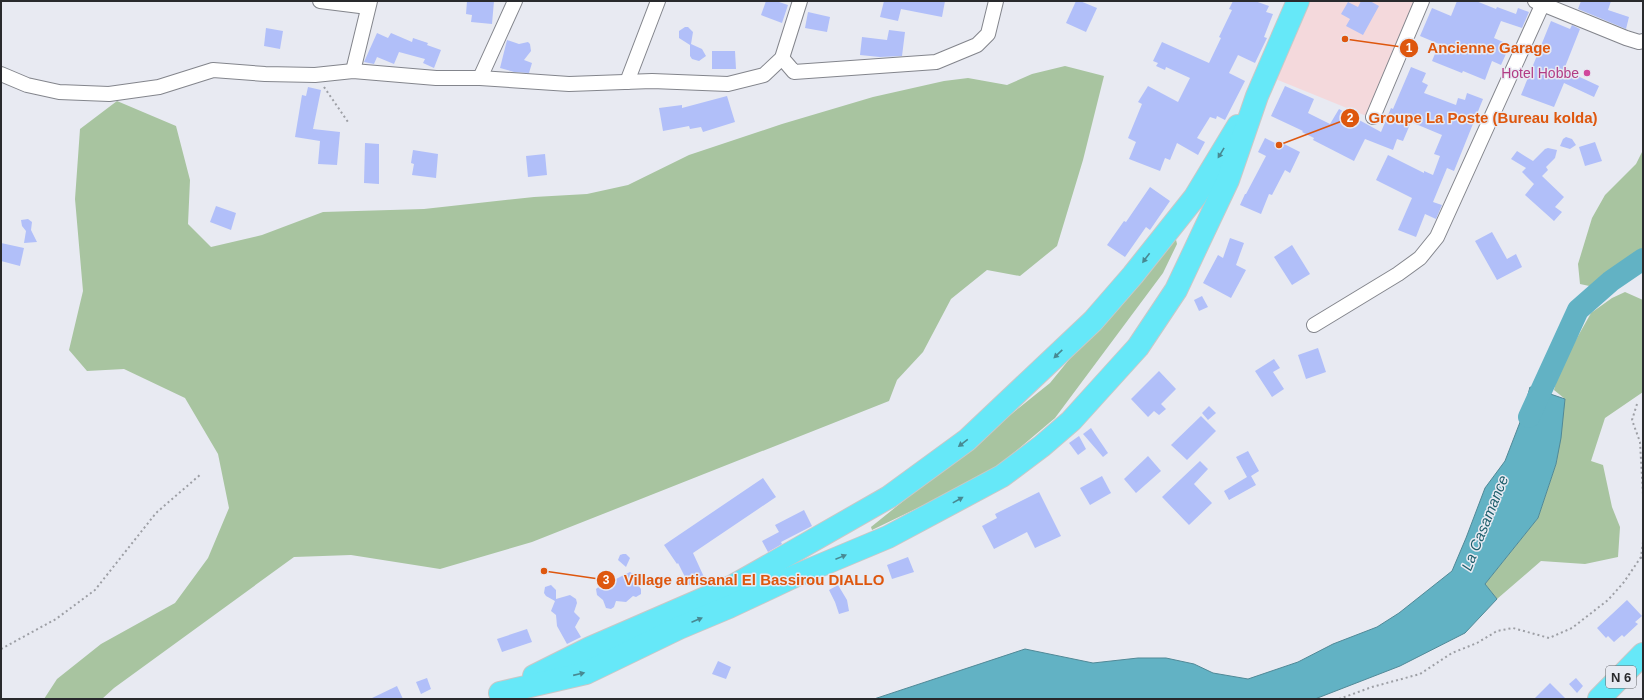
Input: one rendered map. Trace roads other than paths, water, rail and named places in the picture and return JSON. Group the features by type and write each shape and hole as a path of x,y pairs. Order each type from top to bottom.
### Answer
{"main road":[{"path":"493,696 586,673 679,628 729,607 795,576 888,537 1002,476 1042,446 1071,421 1138,347 1176,290 1228,180 1257,96 1298,1"},
{"path":"493,696 590,648 732,586 889,497 967,440 1093,321 1133,275 1195,197 1257,96"},
{"name":"N 6","path":"1602,698 1643,654"}],"street":[{"path":"320,1 369,4 353,71"},
{"path":"480,78 514,1"},
{"path":"627,82 658,1"},
{"path":"1,74 27,85 59,92 109,94 160,87 213,70 265,74 315,75 353,71 436,78 480,78 569,84 652,81 728,84 764,75 782,58 800,1"},
{"path":"782,58 794,72 936,62 977,45 988,34 996,1"},
{"path":"1373,117 1422,1"},
{"path":"1314,325 1398,274 1420,258 1437,237 1541,2 1626,38 1639,42 1643,41"}],"water":[{"path":"1530,387 1565,399 1561,438 1556,464 1538,518 1485,584 1497,599 1465,633 1400,666 1315,699 874,699 1025,649 1093,663 1138,658 1166,658 1194,664 1213,673 1248,679 1298,662 1333,644 1377,627 1399,613 1452,571 1485,488 1505,461 1522,417"}],"waterway":[{"name":"La Casamance","path":"1529,417 1578,310 1611,281 1643,259"}],"place":[{"name":"Ancienne Garage","path":"1345,39"},
{"name":"Hotel Hobbe","path":"1587,73"},
{"name":"Groupe La Poste (Bureau kolda)","path":"1279,145"},
{"name":"Village artisanal El Bassirou DIALLO","path":"544,571"}]}
